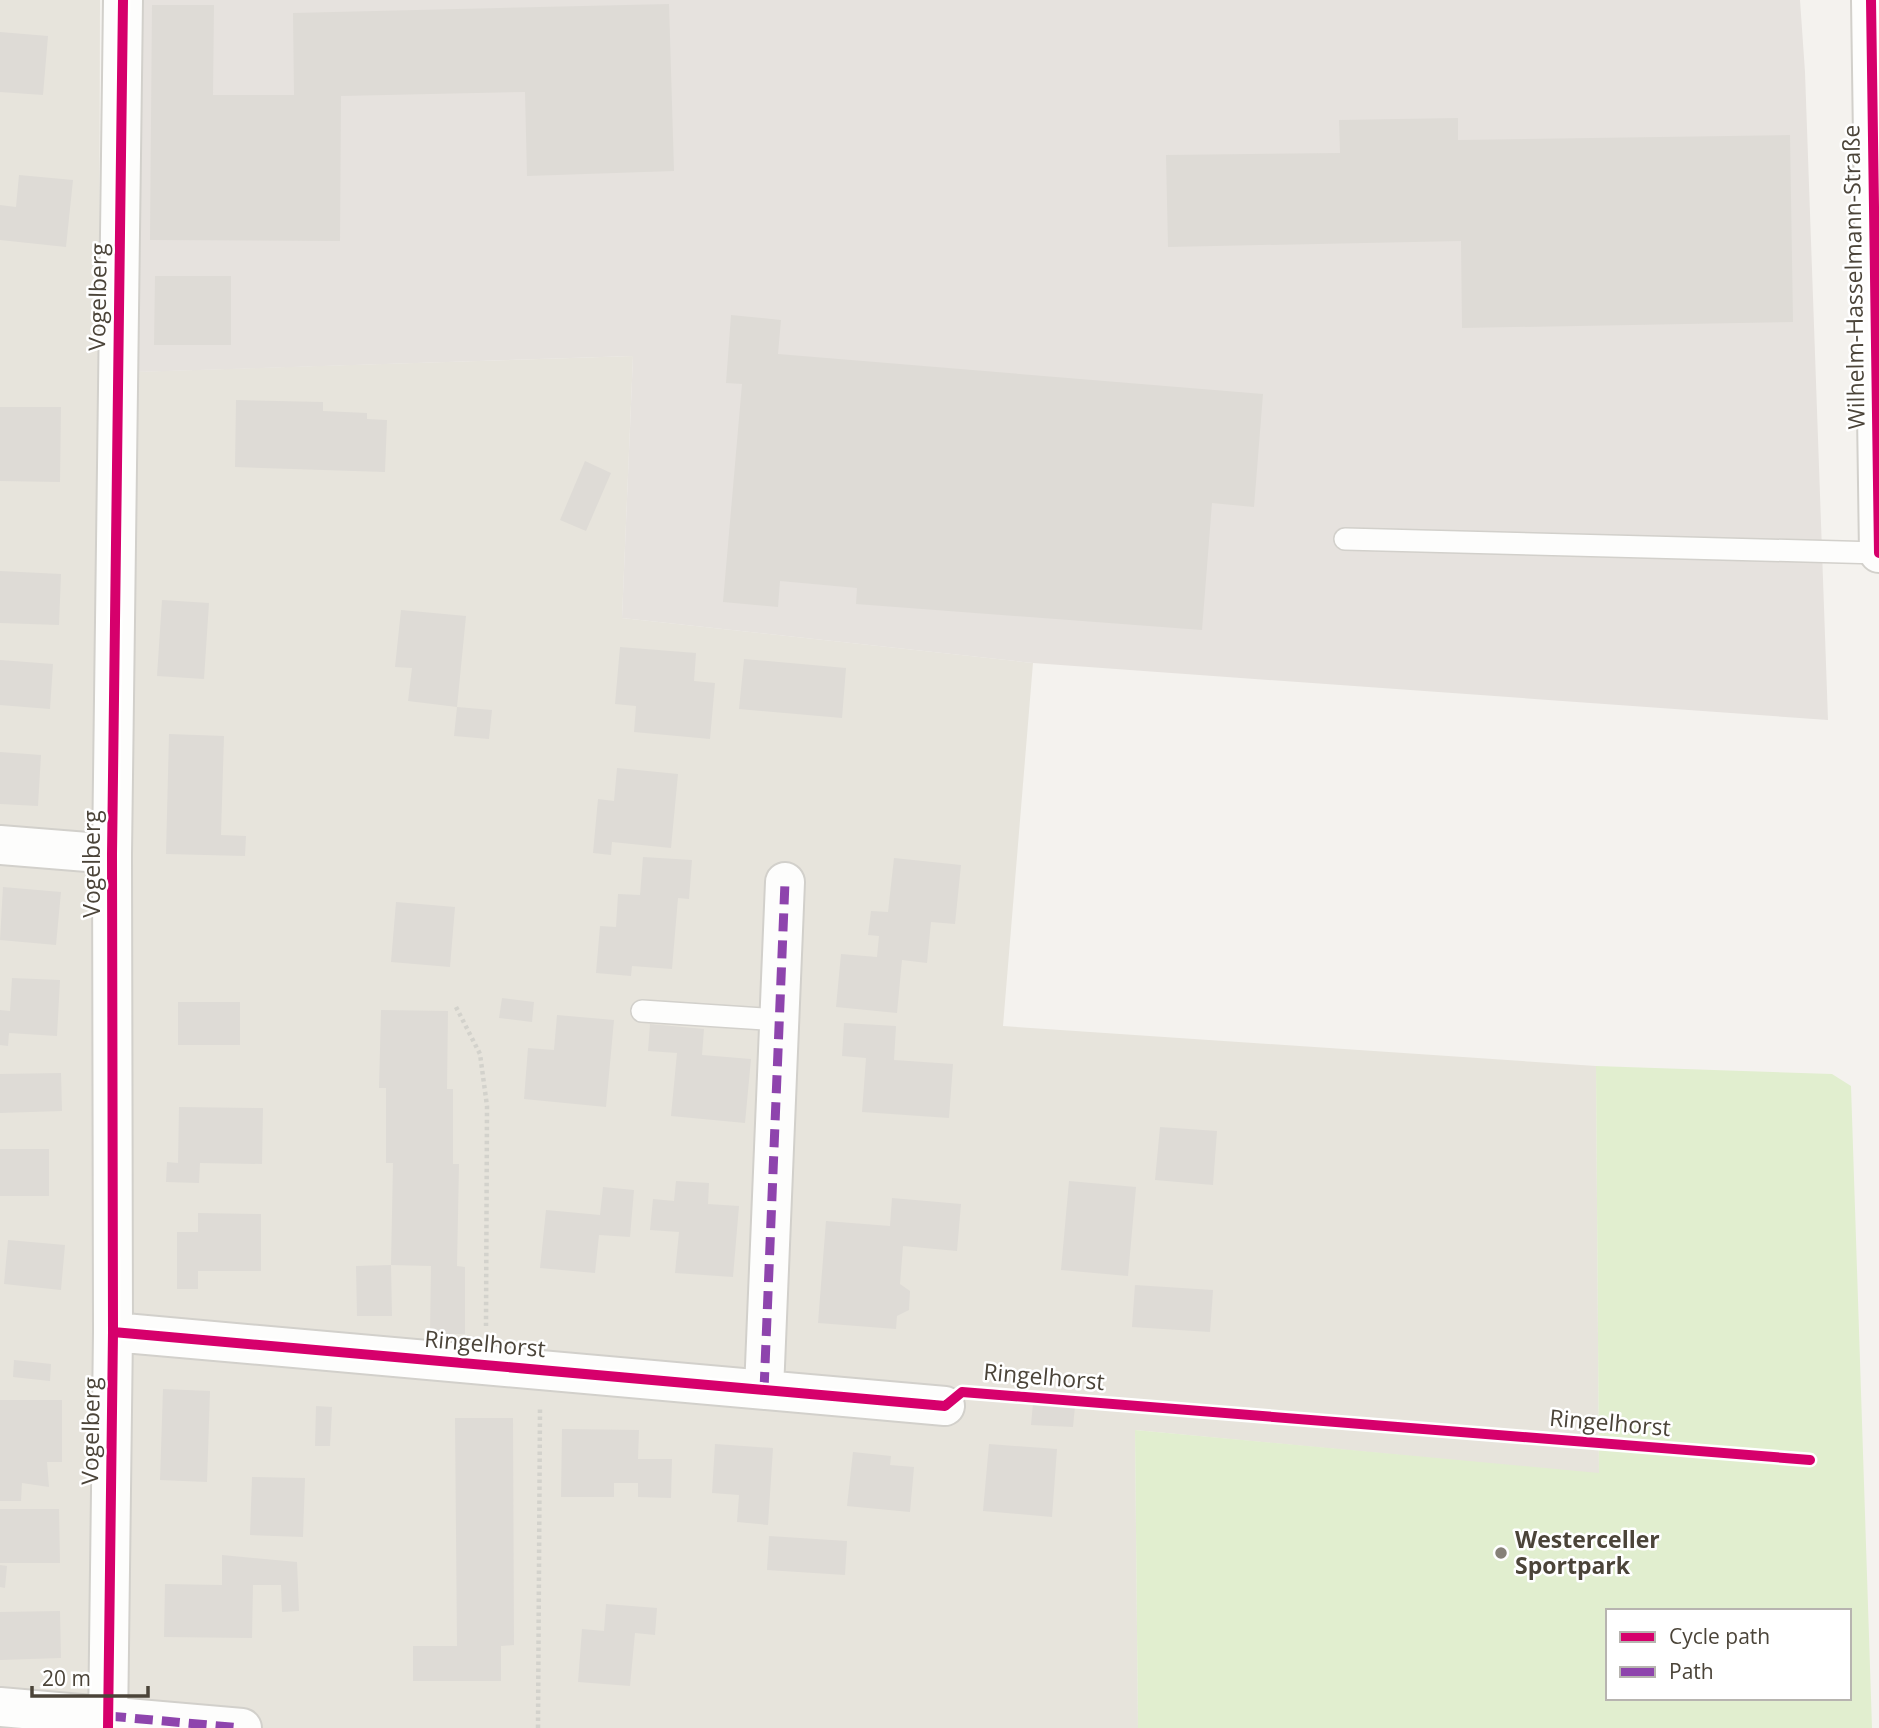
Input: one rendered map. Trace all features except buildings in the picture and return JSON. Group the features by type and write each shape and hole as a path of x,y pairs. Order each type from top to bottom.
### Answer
{"street":[{"name":"Vogelberg","path":"108,1722 113,1332 112,854 123,0"},
{"name":"Wilhelm-Hasselmann-Straße","path":"1871,0 1879,553"},
{"path":"0,845 112,854"},
{"path":"764,1390 785,882"},
{"name":"Ringelhorst","path":"113,1332 945,1406"},
{"path":"0,1707 108,1722 242,1728"}],"lane":[{"path":"1345,540 1879,553"},
{"path":"642,1011 779,1020"}],"path":[{"path":"456,1007 480,1054 487,1106 486,1365"},
{"path":"538,1728 541,1370"}],"shaded area":[{"path":"0,0 100,0 99,373 633,356 622,618 1033,663 1003,1026 1596,1066 1599,1474 1135,1430 1138,1728 0,1728"},
{"path":"141,0 1800,0 1805,72 1828,720 1033,663 622,618 633,356 136,372"}],"green space":[{"name":"Westerceller Sportpark","path":"1596,1066 1832,1074 1851,1086 1872,1728 1138,1728 1135,1430 1599,1473"}],"marked path":[{"path":"764,1390 785,882"},
{"path":"108,1716 242,1728"}],"cycle path":[{"path":"108,1728 113,1332 112,854 123,0"},
{"path":"1871,0 1879,553"},
{"path":"113,1332 945,1406 962,1392 1810,1460"}],"place":[{"name":"Westerceller Sportpark","path":"1501,1553"}]}
